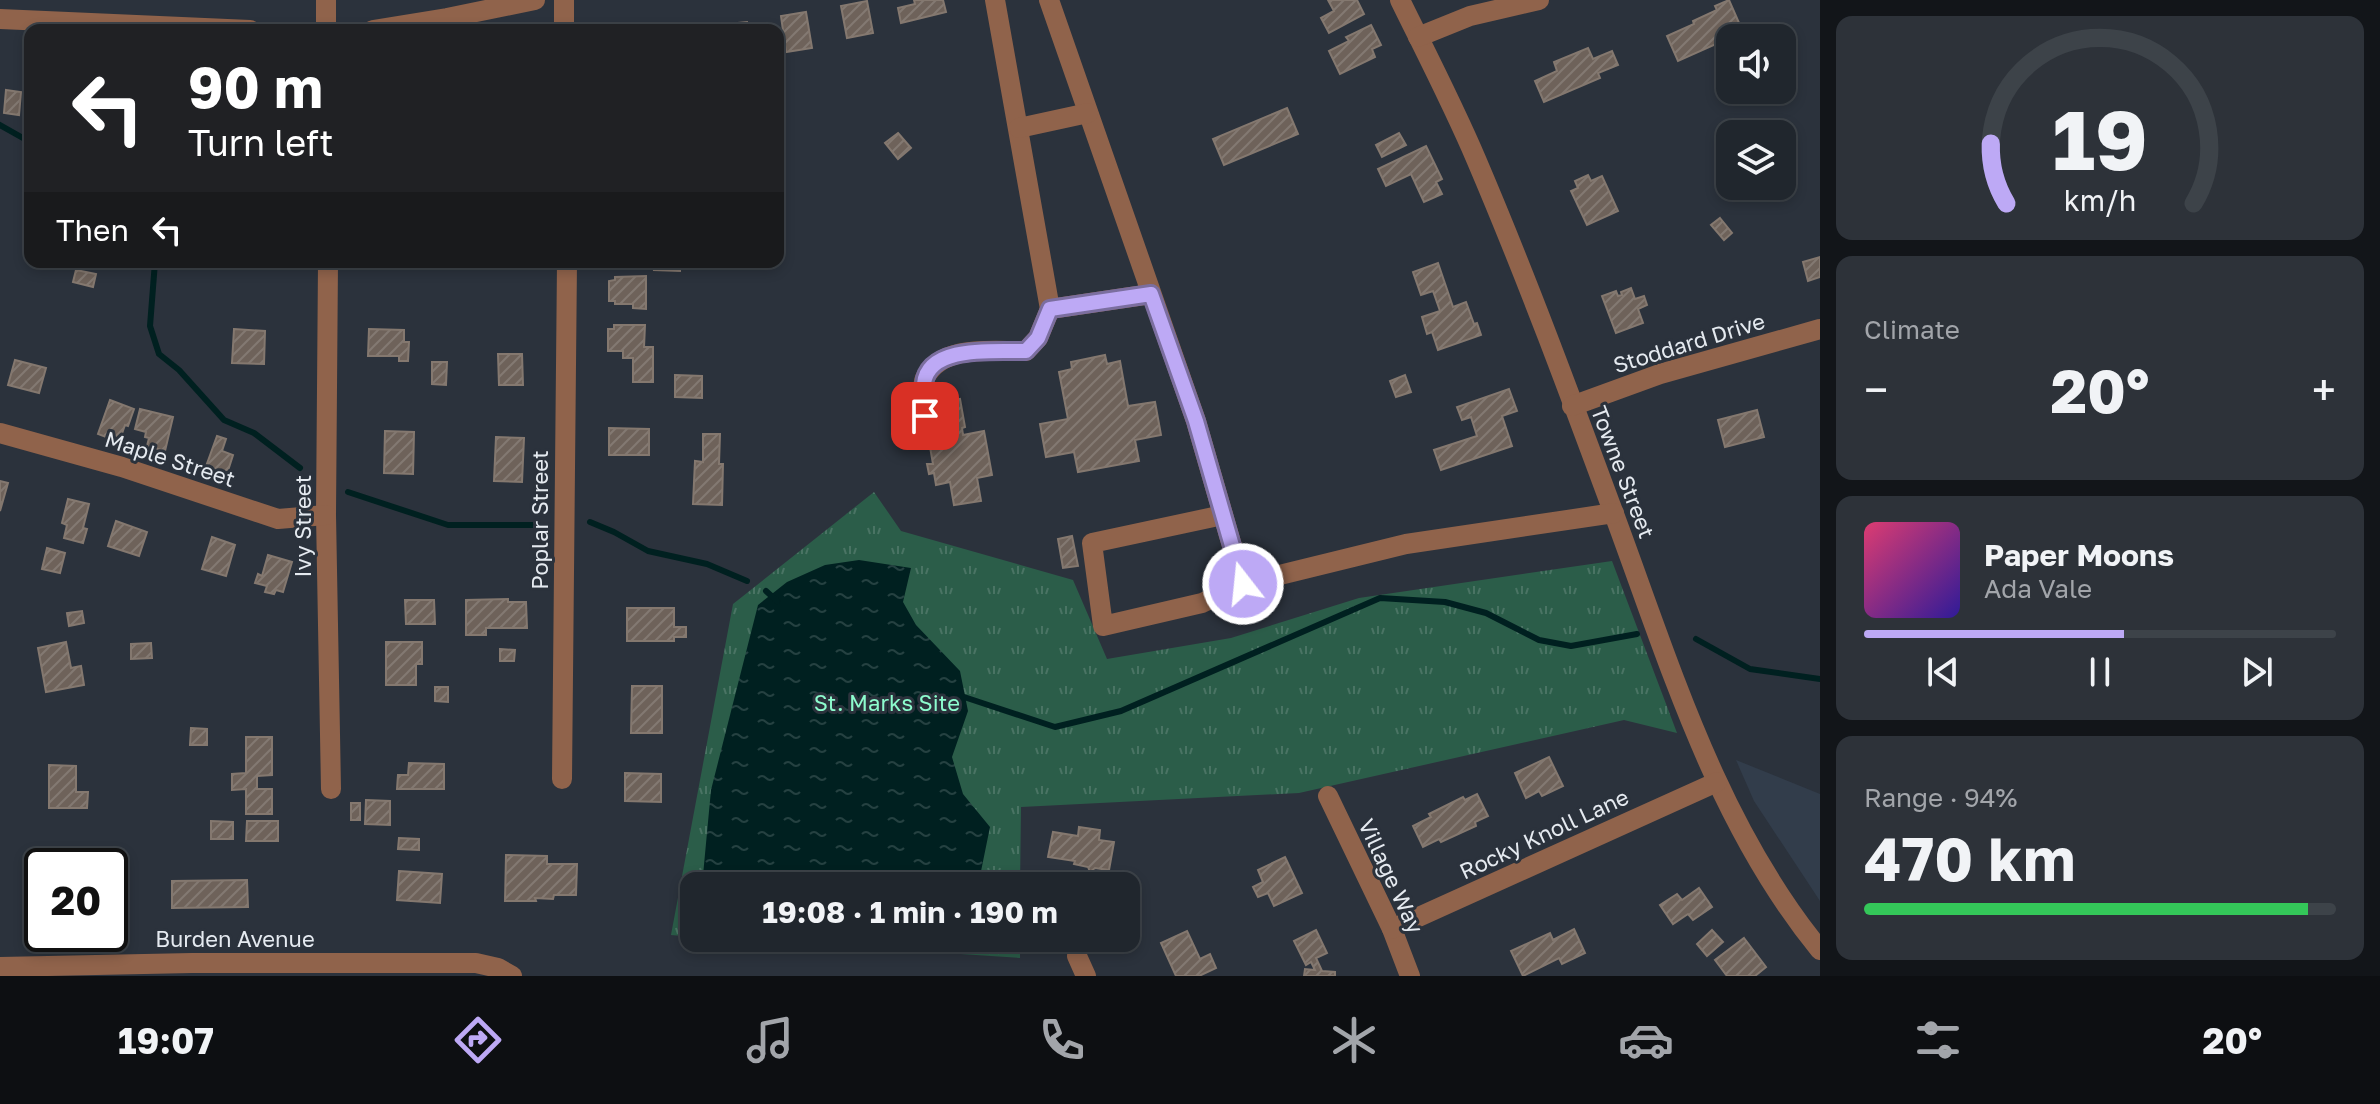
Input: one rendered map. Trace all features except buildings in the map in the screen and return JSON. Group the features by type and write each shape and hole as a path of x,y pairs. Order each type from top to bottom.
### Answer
{"street":[{"path":"326,0 326,24"},
{"path":"410,24 535,0"},
{"path":"564,0 564,24"},
{"path":"925,416 924,380 937,361 955,354 1026,351 1038,338 1050,309 995,0"},
{"path":"1049,0 1196,421 1243,584"},
{"name":"Towne Street","path":"1400,0 1475,157 1534,302 1669,666 1717,782 1755,859 1820,950"},
{"path":"1418,37 1470,16 1539,0"},
{"path":"0,19 114,24"},
{"path":"1019,128 1088,113"},
{"name":"Ivy Street","path":"328,268 326,515 331,789"},
{"name":"Poplar Street","path":"562,779 567,268"},
{"path":"1050,309 1151,294"},
{"name":"Stoddard Drive","path":"1572,406 1660,374 1820,329"},
{"name":"Maple Street","path":"0,433 122,467 278,519 326,515"},
{"path":"1223,515 1092,543 1103,626 1202,603 1243,584 1406,544 1614,513"},
{"name":"Rocky Knoll Lane","path":"1392,929 1717,782"},
{"name":"Village Way","path":"1328,796 1392,929 1410,976"},
{"path":"1077,956 1086,976"},
{"name":"Burden Avenue","path":"0,967 327,969 476,963 502,973"}],"shaded area":[{"path":"1736,760 1820,794 1820,901 1754,801"}],"green space":[{"name":"St. Marks Site","path":"874,492 901,531 1073,580 1107,659 1231,638 1359,598 1612,561 1677,733 1624,720 1299,793 1021,807 1020,872 683,872 733,604"},
{"name":"St. Marks Site","path":"680,887 680,936 671,935"},
{"path":"929,952 1020,952 1020,958"}],"water":[{"path":"859,560 911,568 903,602 916,625 960,671 968,711 952,757 963,794 990,827 981,872 703,872 711,790 758,605 787,582 825,565"}],"waterway":[{"path":"0,125 24,139"},
{"path":"155,268 150,326 159,354 179,370 224,420 254,433 300,468"},
{"path":"348,492 448,525 538,525"},
{"path":"590,522 648,551 707,564 747,581"},
{"path":"766,591 777,601"},
{"path":"961,696 1055,727 1121,711 1380,598 1445,602 1486,613 1539,640 1571,646 1637,634"},
{"path":"1696,639 1750,669 1820,679"}],"route":[{"path":"925,416 924,380 937,361 955,354 1026,351 1038,338 1050,309 1151,294 1196,421 1243,584"}]}
